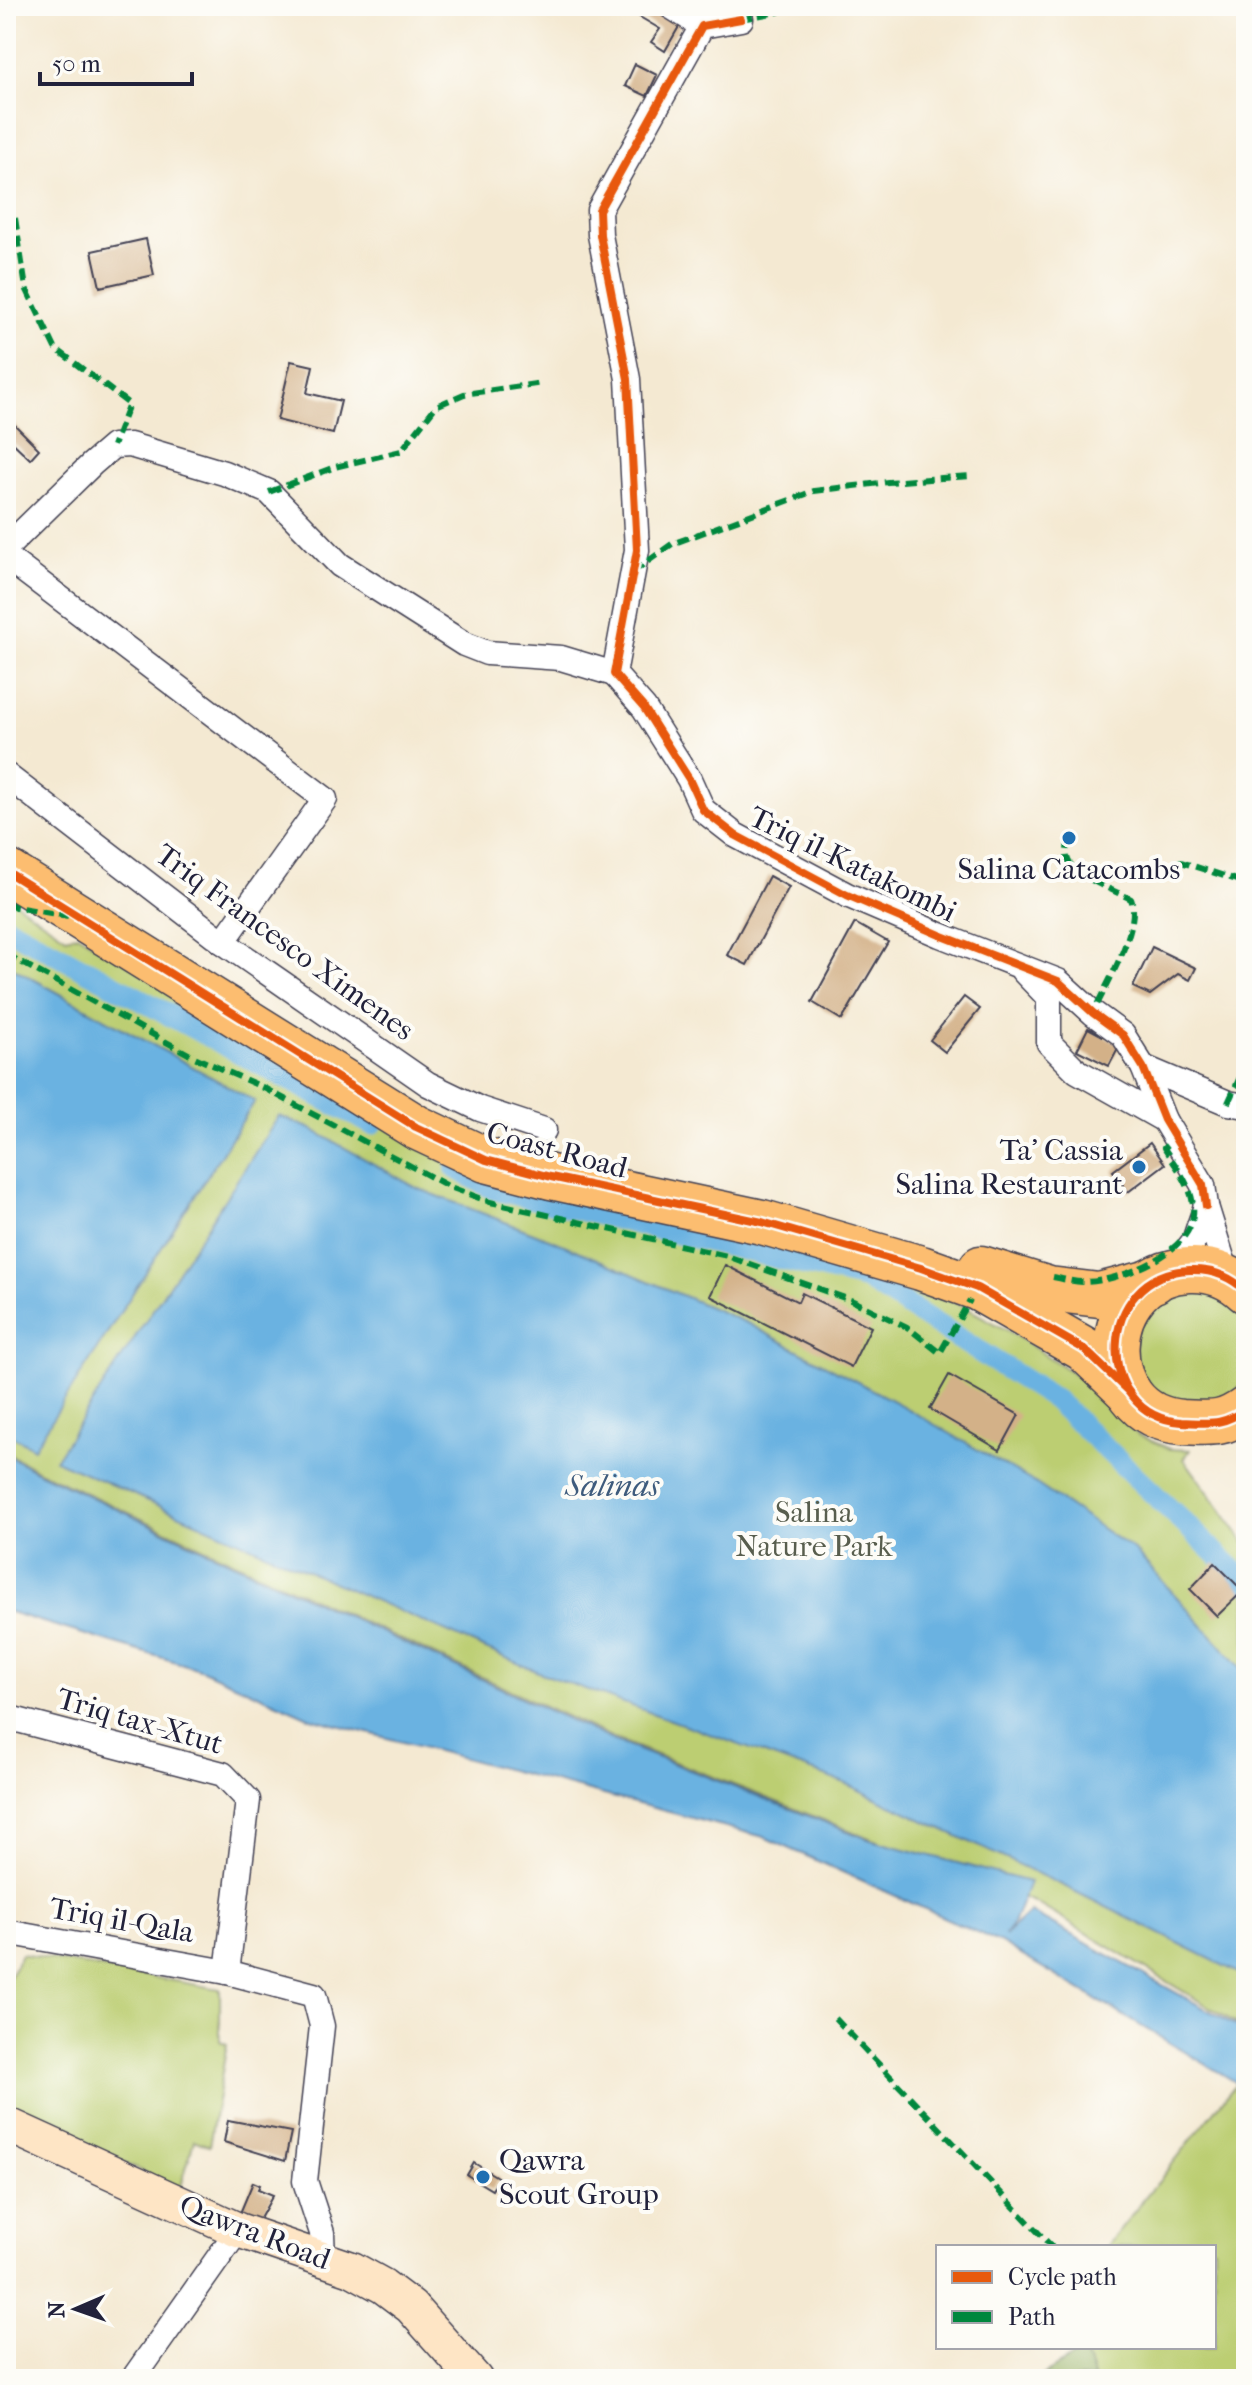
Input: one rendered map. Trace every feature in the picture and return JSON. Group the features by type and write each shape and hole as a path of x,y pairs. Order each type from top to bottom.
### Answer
{"highway":[{"name":"Coast Road","path":"6,857 400,1101 472,1136 511,1147 634,1169 824,1217 1049,1289 1099,1295 1161,1277 1204,1270 1239,1283"},
{"name":"Coast Road","path":"6,871 416,1127 486,1160 762,1222 921,1268 977,1288 1084,1349 1144,1408 1171,1421 1200,1423"},
{"path":"1129,1392 1121,1374 1115,1342 1119,1323 1127,1306 1139,1292 1161,1277"},
{"path":"1200,1423 1227,1422 1246,1409"},
{"path":"1200,1423 1221,1433 1246,1453"}],"street":[{"path":"670,6 702,26 741,19"},
{"path":"6,548 113,446 130,445 224,473 269,492 340,565 464,644 487,653 561,658 614,674 637,550 628,379 600,235 599,210 702,26"},
{"path":"6,557 325,799 223,942"},
{"name":"Triq il-Katakombi","path":"614,674 644,708 689,779 703,810 735,835 847,895 1058,981 1123,1035 1143,1067 1164,1120 1203,1185 1206,1206 1239,1283"},
{"name":"Triq Francesco Ximenes","path":"6,775 223,942 428,1084 480,1109 544,1130"},
{"name":"Triq il-Katakombi","path":"1020,968 1049,998 1049,1043 1077,1071 1164,1120"},
{"path":"1143,1067 1228,1103 1246,1106"},
{"path":"1152,1090 1174,1090 1219,1109 1246,1115"},
{"path":"1161,1277 1194,1241 1206,1206"},
{"name":"Triq tax-Xtut","path":"6,1717 223,1774 248,1800 227,1972"},
{"name":"Triq il-Qala","path":"6,1932 227,1972 314,1995 322,2026 305,2181 322,2233 323,2260"},
{"name":"Qawra Road","path":"6,2124 238,2230 352,2269 383,2286 411,2307 475,2379"},
{"path":"133,2379 238,2230"}],"green space":[{"name":"Salinas","path":"6,896 66,937 77,934 395,1121 920,1283 1007,1330 1102,1392 1115,1414 1138,1435 1170,1449 1190,1450 1184,1459 1246,1544 1246,2029 1034,1902 613,1738 41,1472 6,1452"},
{"path":"1196,1286 1233,1301 1246,1316 1246,1378 1236,1392 1220,1403 1161,1400 1136,1370 1134,1330 1158,1297"},
{"path":"21,1954 220,1989 220,2041 227,2044 209,2146 194,2140 180,2190 6,2106 6,1984"},
{"path":"1236,2084 1246,2088 1246,2379 1037,2379 1084,2349 1216,2349 1216,2245 1108,2245"},
{"path":"1084,2350 1094,2379 1037,2379"}],"water":[{"path":"6,964 255,1101 34,1448 6,1433"},
{"name":"Salinas","path":"279,1116 309,1128 417,1188 557,1242 747,1323 901,1405 1035,1483 1135,1551 1246,1673 1246,1977 1066,1887 842,1782 538,1672 55,1460"},
{"path":"6,1454 40,1473 612,1740 871,1840 1029,1882 1013,1924 1004,1936 1030,1912 1246,2031 1246,2088 999,1942 764,1837 311,1718 203,1670 6,1611"}],"building":[{"path":"638,6 652,6 681,23 665,51 651,42 660,29 633,13"},
{"path":"635,64 657,75 647,96 625,86"},
{"path":"146,239 154,275 100,287 92,251"},
{"path":"291,361 313,366 307,393 341,401 333,434 277,420"},
{"path":"8,418 39,449 30,459 6,436"},
{"path":"769,876 789,887 747,965 727,955"},
{"path":"855,923 888,942 842,1020 812,1002"},
{"path":"1152,947 1196,968 1190,980 1178,974 1150,995 1133,987"},
{"path":"964,997 980,1009 945,1052 930,1040"},
{"path":"1088,1028 1120,1045 1109,1066 1077,1050"},
{"name":"Ta' Cassia Salina Restaurant","path":"1150,1143 1165,1164 1128,1192 1113,1171"},
{"path":"725,1265 798,1302 802,1293 871,1327 851,1367 710,1296"},
{"path":"949,1375 1019,1415 1000,1450 930,1409"},
{"path":"1215,1563 1243,1591 1217,1616 1190,1589"},
{"path":"228,2120 291,2132 285,2161 224,2142"},
{"name":"Qawra Scout Group","path":"474,2163 499,2178 492,2190 467,2175"},
{"path":"253,2182 260,2185 258,2189 273,2195 256,2226 238,2218"}],"waterway":[{"path":"6,927 372,1124"},
{"path":"456,1168 494,1189 865,1279 1054,1399 1246,1582"}],"marked path":[{"path":"741,19 792,6"},
{"path":"15,218 26,288 55,348 129,404 113,446"},
{"path":"269,492 335,467 401,451 436,406 464,394 543,383"},
{"path":"633,572 672,544 814,491 970,476"},
{"path":"1069,838 1067,855 1070,864 1085,876 1131,899 1133,911 1121,956 1093,1013"},
{"path":"1178,861 1246,883"},
{"path":"6,902 15,907 68,916"},
{"path":"6,954 192,1056 262,1087 450,1187 490,1202 727,1256 853,1301 907,1327 940,1353 970,1300"},
{"path":"1228,1103 1246,1064"},
{"path":"1053,1277 1084,1282 1115,1277 1150,1263 1179,1242 1189,1229 1193,1206 1184,1179 1164,1148 1176,1138"},
{"path":"835,2018 1050,2245"}],"cycle path":[{"path":"741,19 702,26 599,210 600,235 628,379 637,550 614,674 644,708 689,779 703,810 735,835 847,895 1058,981 1123,1035 1143,1067 1164,1120 1203,1185 1206,1206"},
{"path":"6,871 416,1127 486,1160 762,1222 921,1268 977,1288 1084,1349 1129,1392"},
{"path":"1246,1291 1234,1281 1213,1272 1190,1270 1159,1277 1136,1294 1122,1318 1117,1345 1120,1372 1132,1396 1152,1414 1182,1422 1209,1423 1223,1421 1246,1409"}],"place":[{"name":"Salina Catacombs","path":"1069,838"},
{"name":"Ta' Cassia Salina Restaurant","path":"1139,1167"},
{"name":"Qawra Scout Group","path":"483,2177"}],"park label":[{"name":"Salina Nature Park","path":"814,1529"}]}
